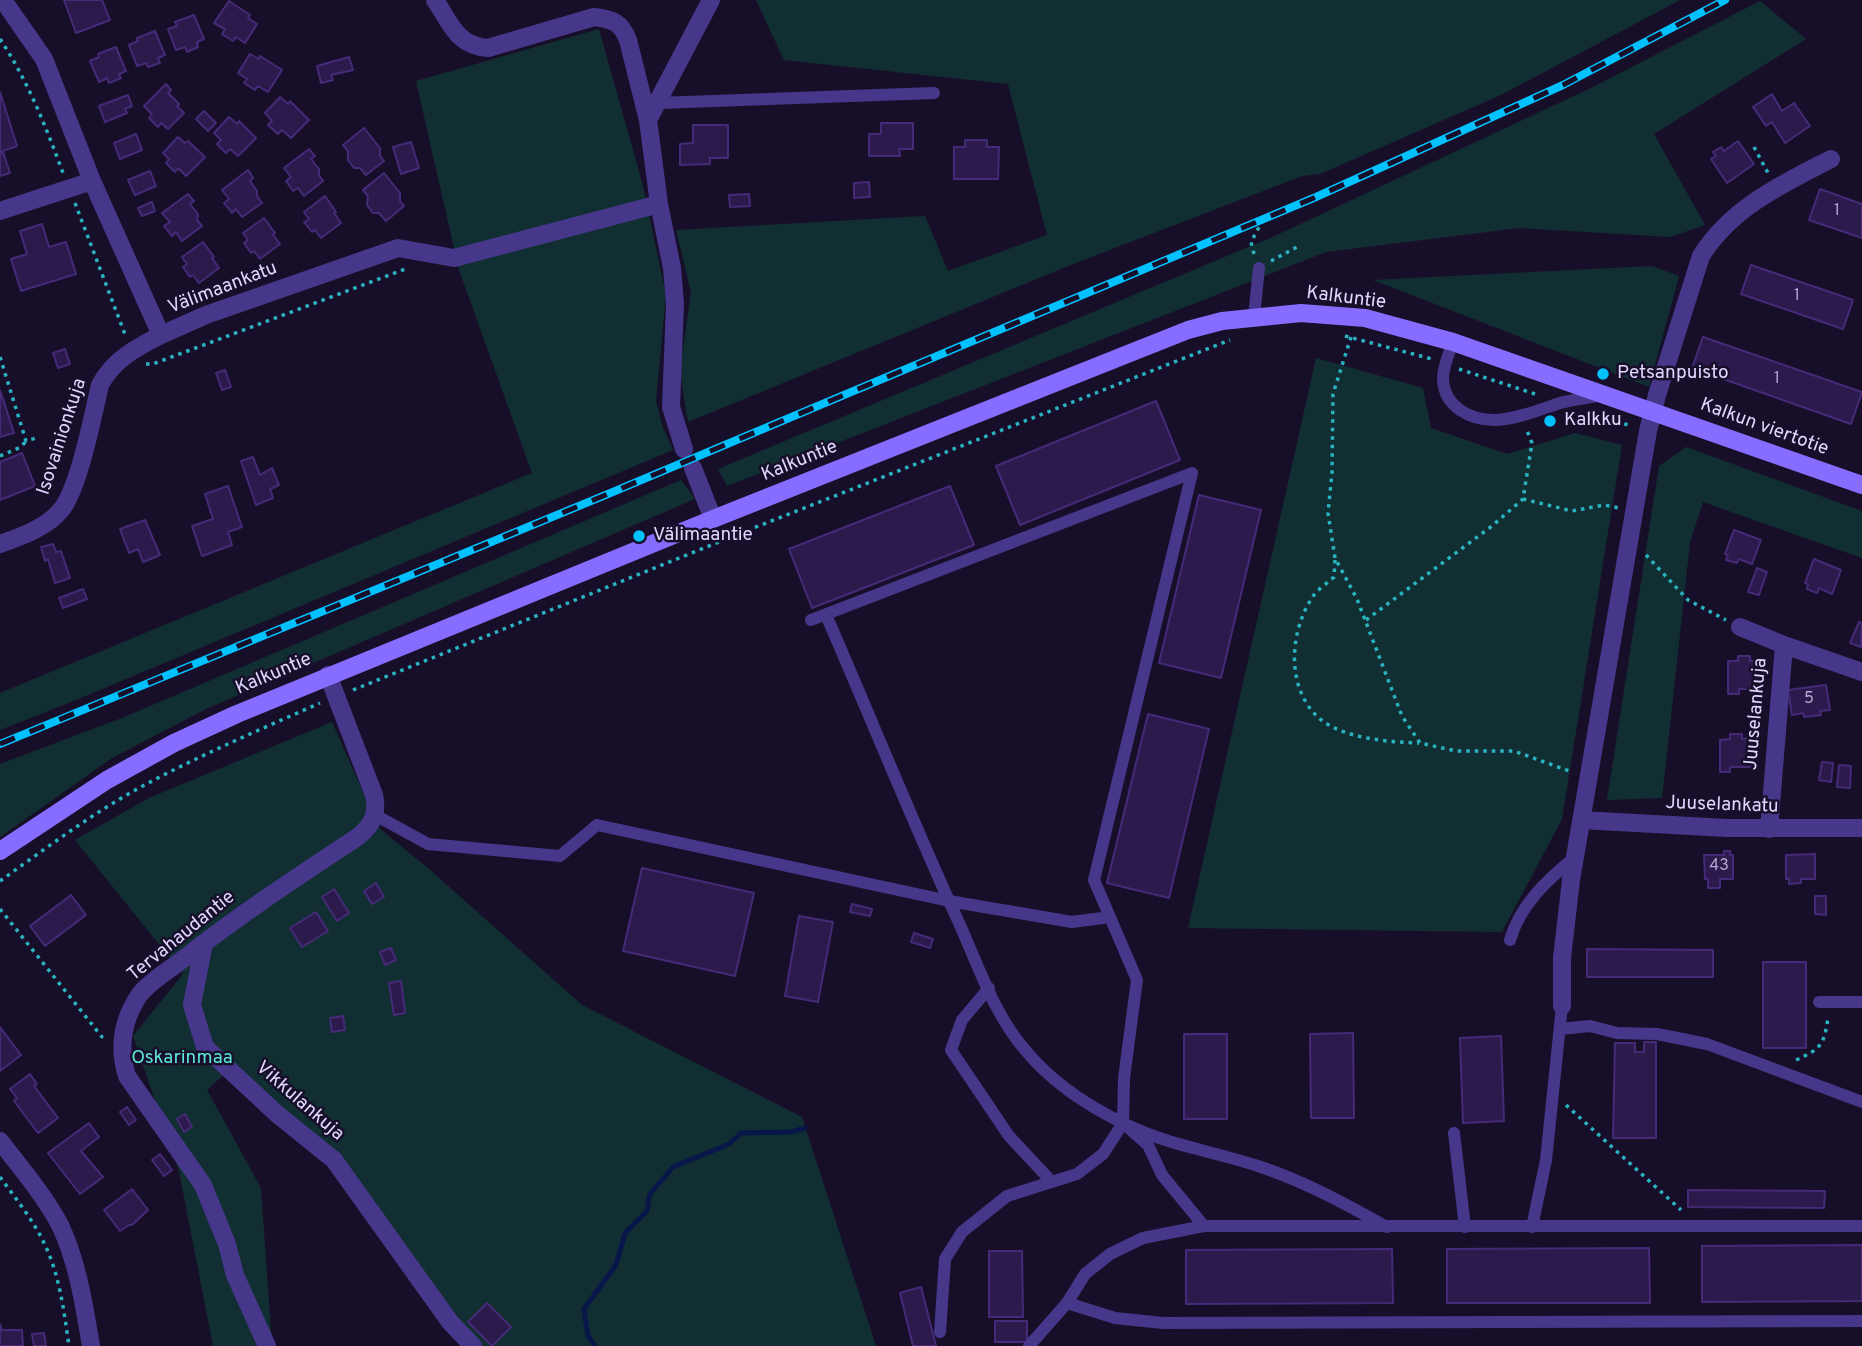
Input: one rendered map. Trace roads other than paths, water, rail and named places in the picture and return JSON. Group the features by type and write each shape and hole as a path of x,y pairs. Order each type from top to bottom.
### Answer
{"street":[{"name":"Välimaankatu","path":"3,0 44,59 92,181 161,335 206,315 398,248 454,258 659,204"},
{"path":"435,0 462,41 476,47 488,48 594,18 611,19 624,28 648,120 659,204 672,268 676,304 671,407 684,449"},
{"path":"648,120 711,0"},
{"path":"1562,1006 1562,958 1574,858 1652,410 1701,256 1713,237 1729,220 1776,187 1831,159"},
{"path":"0,211 92,181"},
{"name":"Kalkuntie","path":"0,851 75,800 138,762 237,713 713,519 1188,330 1222,321 1301,313 1365,318 1453,342 1652,410"},
{"name":"Isovainionkuja","path":"0,544 47,523 62,509 72,490 100,385 116,362 161,335"},
{"name":"Kalkun viertotie","path":"1652,410 1862,485"},
{"path":"693,468 713,519"},
{"name":"Juuselankuja","path":"1740,627 1862,672"},
{"name":"Juuselankuja","path":"1769,829 1784,645"},
{"path":"328,675 374,795 375,815"},
{"name":"Tervahaudantie","path":"267,1346 235,1275 227,1244 203,1185 127,1076 121,1045 126,1022 141,993 246,911 359,836 371,824 375,815"},
{"name":"Juuselankatu","path":"1581,820 1769,829 1862,828"},
{"name":"Vikkulankuja","path":"204,943 192,1005 205,1047 277,1114 334,1160 450,1322 473,1346"},
{"path":"0,1141 36,1187 60,1225 74,1261 91,1346"}],"lane":[{"path":"658,103 934,93"},
{"path":"1254,317 1259,268"},
{"path":"1453,342 1443,378 1446,392 1454,407 1469,415 1487,420 1521,416 1561,403 1608,394"},
{"path":"811,621 1192,473 1094,880 1137,980 1124,1078 1123,1124 1103,1154 1077,1174 1007,1196 962,1232 945,1259 940,1332"},
{"path":"826,615 948,901 1004,1022 1025,1051 1042,1068 1084,1100 1123,1124 1148,1145 1162,1175 1204,1226"},
{"path":"375,815 428,844 560,856 597,825 948,901 1072,922 1110,917"},
{"path":"1510,940 1529,904 1552,876 1574,858"},
{"path":"989,988 962,1020 951,1050 1009,1136 1052,1182"},
{"path":"1824,1002 1862,1002"},
{"path":"1532,1227 1544,1174 1562,1006"},
{"path":"1560,1029 1590,1026 1617,1033 1657,1034 1707,1044 1862,1102"},
{"path":"1123,1124 1181,1146 1279,1174 1330,1195 1387,1227"},
{"path":"1454,1133 1465,1227"},
{"path":"1029,1346 1067,1303 1085,1274 1110,1254 1143,1238 1204,1226 1862,1226"},
{"path":"1067,1303 1115,1318 1163,1323 1862,1321"}],"waterway":[{"path":"595,1346 588,1336 584,1309 616,1265 625,1233 647,1211 650,1194 673,1167 729,1144 741,1133 791,1132 805,1128"}],"railway":[{"path":"0,744 608,494 1316,197 1563,85 1725,0"}],"place":[{"name":"Petsanpuisto","path":"1603,374"},
{"name":"Kalkku","path":"1550,421"},
{"name":"Välimaantie","path":"639,536"}],"park label":[{"name":"Oskarinmaa","path":"182,1059"}]}
